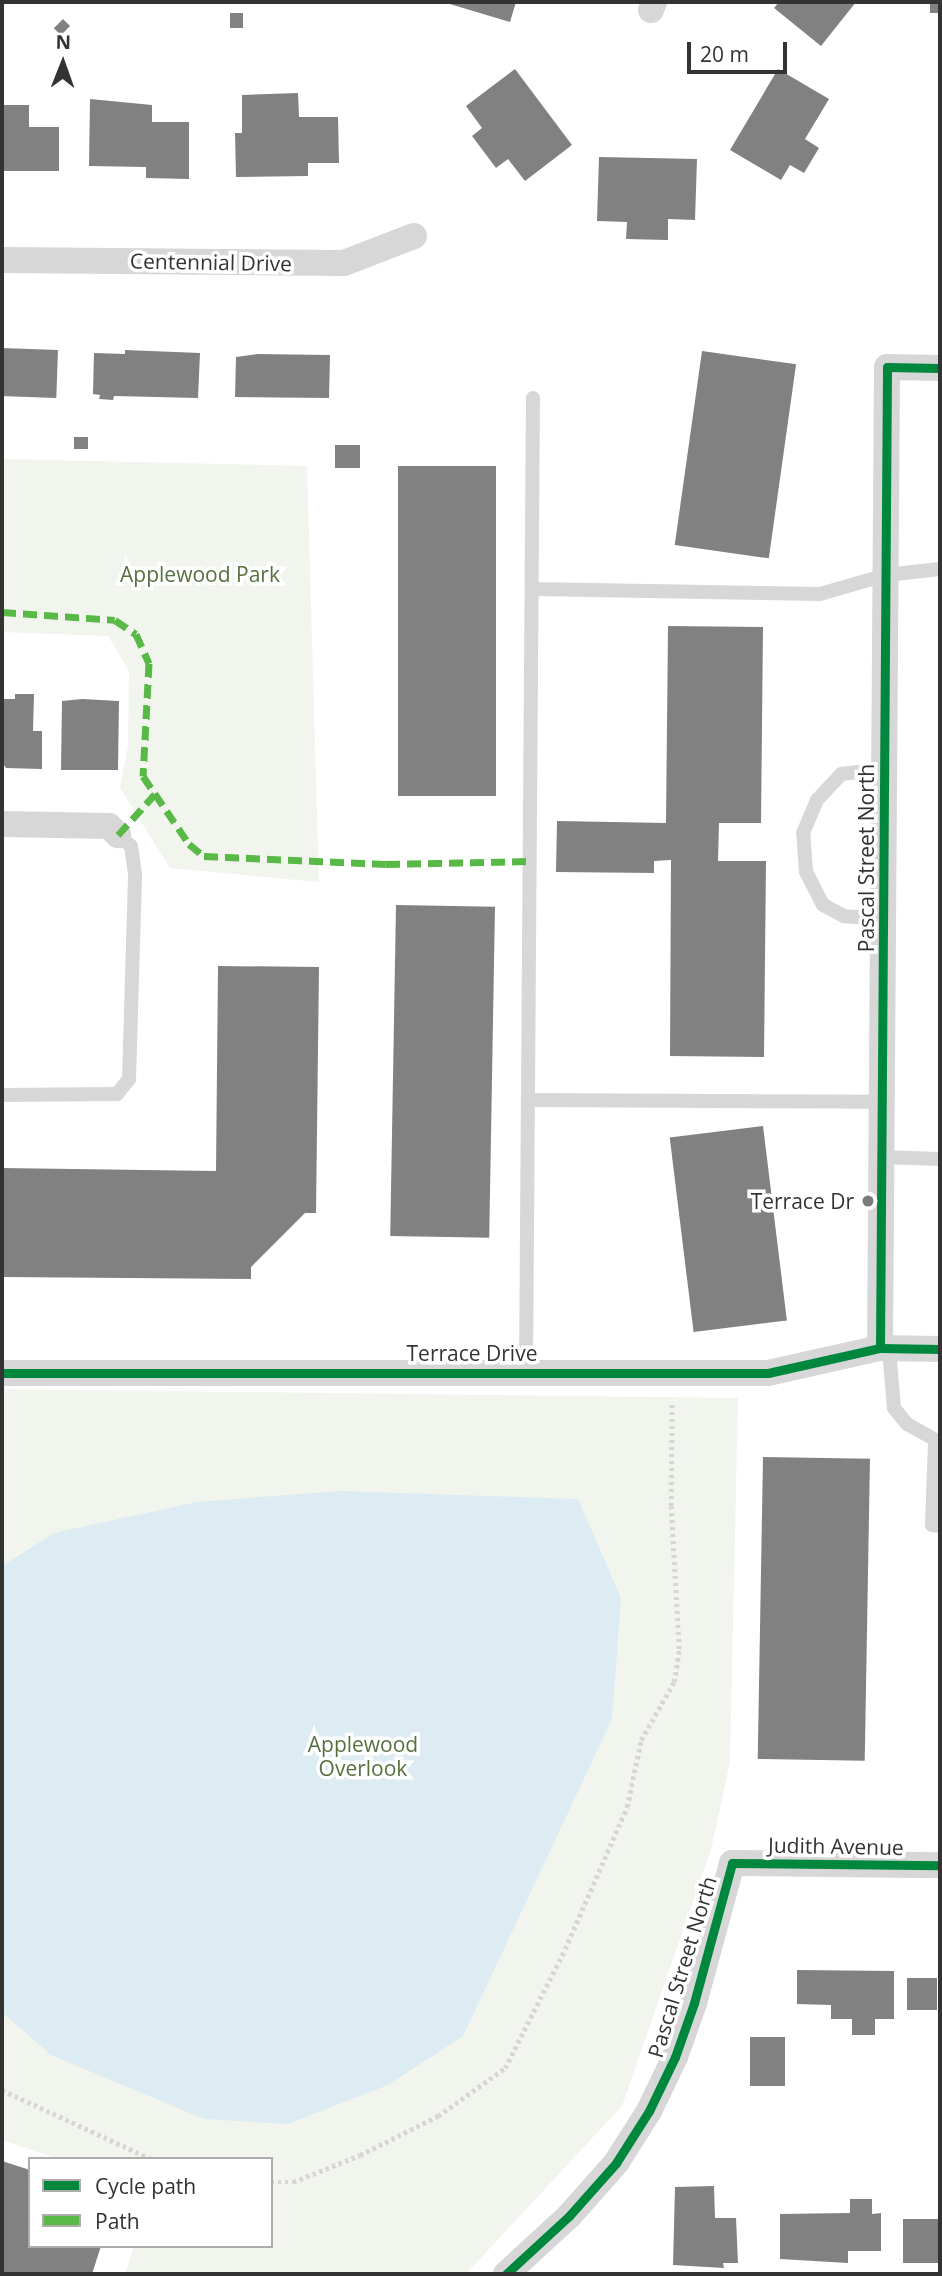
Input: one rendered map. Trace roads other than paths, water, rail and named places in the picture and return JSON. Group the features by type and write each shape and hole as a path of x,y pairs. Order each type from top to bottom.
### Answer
{"street":[{"name":"Centennial Drive","path":"2,260 344,264 414,236"},
{"name":"Pascal Street North","path":"885,1348 882,1101 887,367 940,368"},
{"path":"2,824 109,826 118,835"},
{"name":"Terrace Drive","path":"2,1373 526,1370 768,1373 885,1348 940,1349"},
{"name":"Pascal Street North","path":"506,2274 569,2216 616,2163 649,2111 675,2057 694,2003 732,1863"},
{"name":"Judith Avenue","path":"732,1863 940,1865"}],"lane":[{"path":"526,1370 533,398"},
{"path":"532,589 820,594 886,575 940,569"},
{"path":"883,919 844,916 823,905 806,872 803,832 817,800 841,774 884,769"},
{"path":"2,1094 117,1094 129,1079 135,874 131,846 118,835"},
{"path":"528,1100 882,1101"},
{"path":"882,1157 940,1159"},
{"path":"885,1348 894,1408 937,1442 932,1525 940,1526"}],"place":[{"name":"Terrace Dr","path":"868,1201"}],"park label":[{"name":"Applewood Park","path":"200,574"},
{"name":"Applewood Overlook","path":"363,1756"}]}
